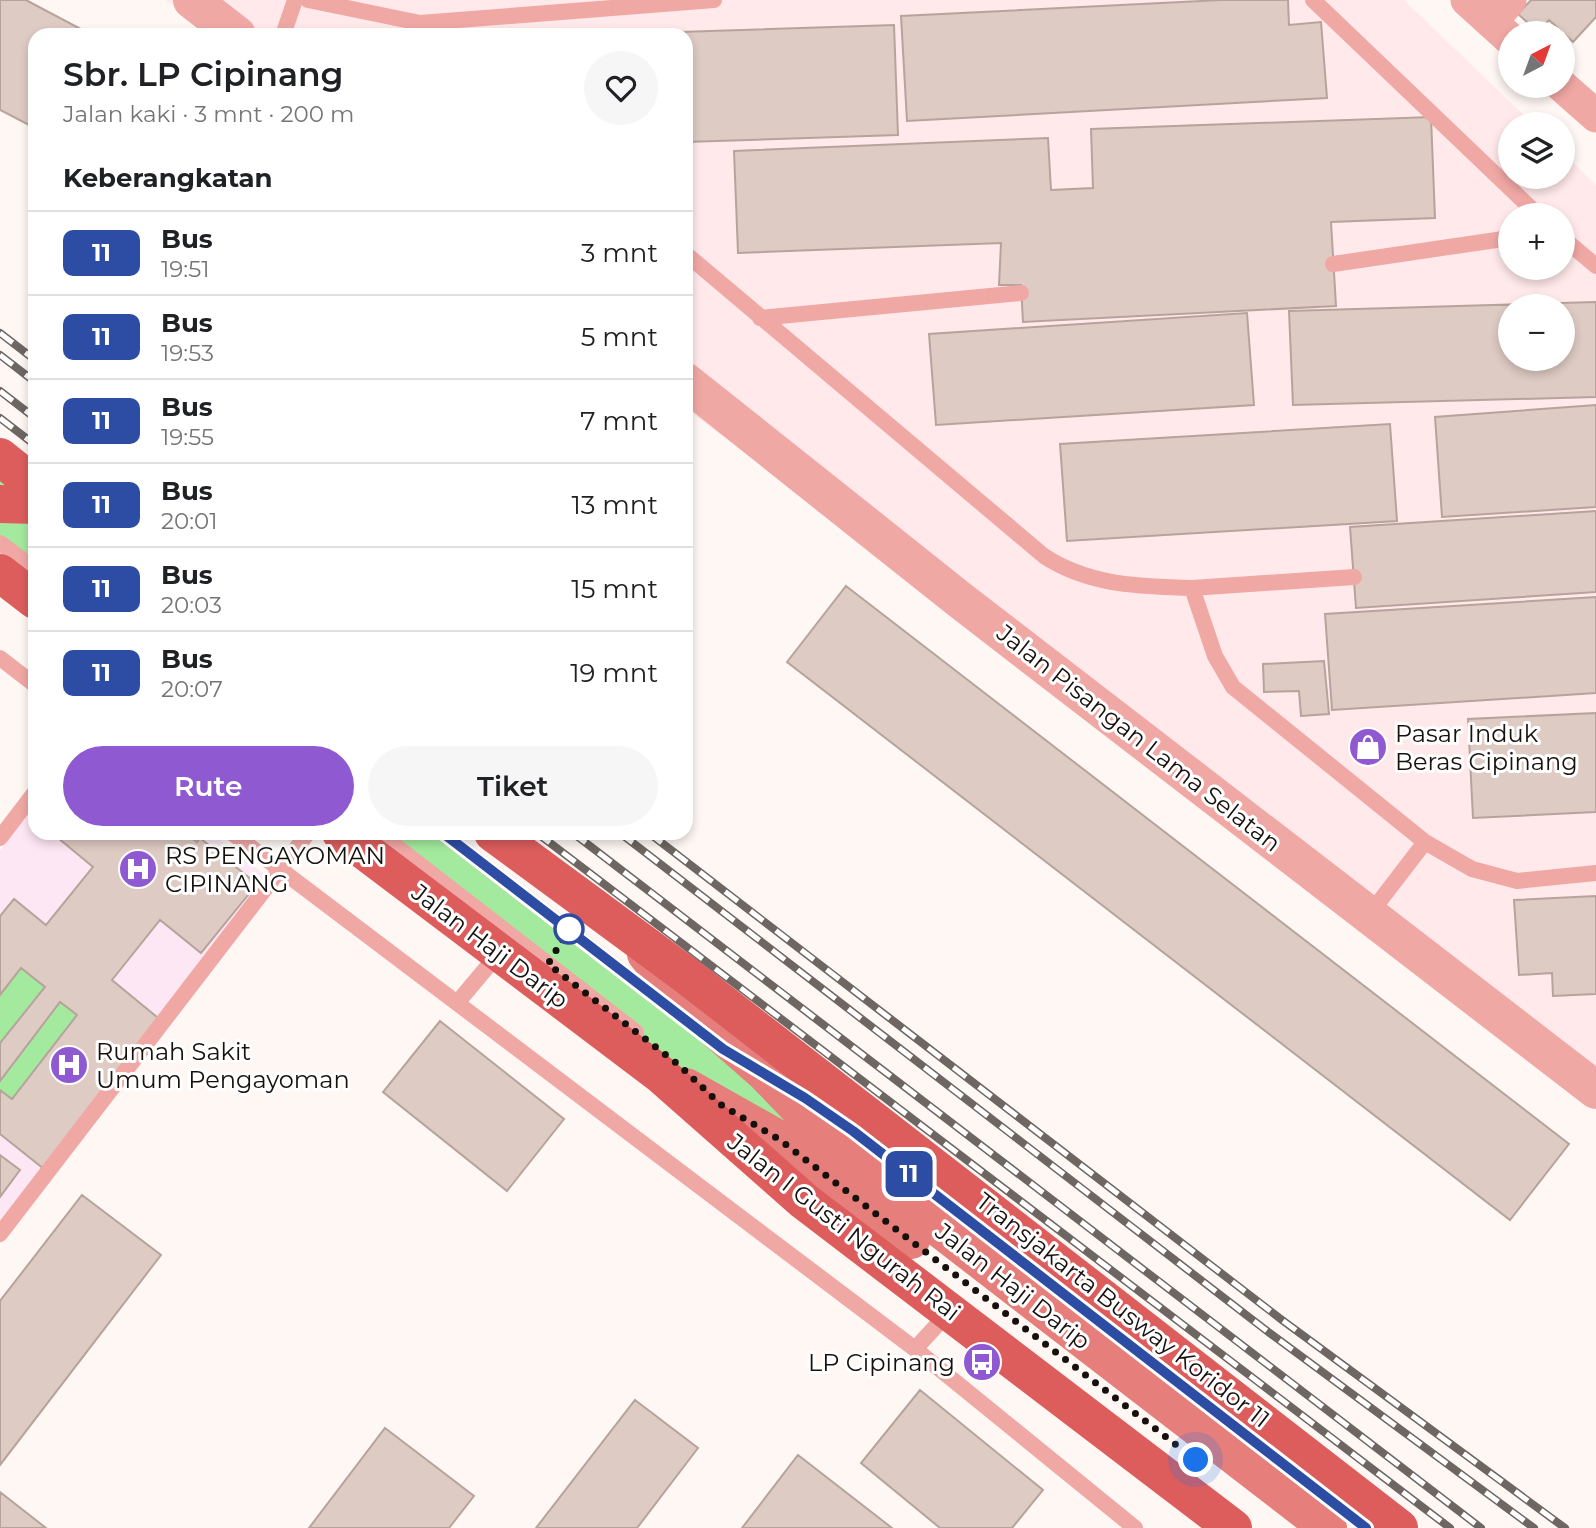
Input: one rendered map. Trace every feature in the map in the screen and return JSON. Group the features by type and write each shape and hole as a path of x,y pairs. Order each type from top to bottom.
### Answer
{"main road":[{"path":"0,457 19,503"},
{"name":"Jalan Haji Darip","path":"350,840 499,953 664,1062 720,1104 780,1140 1328,1528"},
{"name":"Jalan Haji Darip","path":"502,840 634,940 689,1006 765,1073 843,1154 1284,1528"},
{"path":"634,940 686,975 1399,1528"},
{"name":"Jalan I Gusti Ngurah Rai","path":"664,1062 795,1193 1233,1528"}],"street":[{"path":"192,0 228,28"},
{"path":"1575,97 1596,116"},
{"name":"Jalan Pisangan Lama Selatan","path":"693,388 960,600 1596,1090"}],"lane":[{"path":"285,28 295,0"},
{"path":"308,0 420,23 713,0"},
{"path":"1313,0 1525,203"},
{"path":"420,23 425,28"},
{"path":"1333,264 1498,240"},
{"path":"1575,248 1596,266"},
{"path":"693,260 984,508 1053,562 1091,578 1124,586 1192,588 1354,577"},
{"path":"760,318 1021,293"},
{"path":"0,543 16,578"},
{"path":"1192,588 1215,656 1233,687 1425,842 1472,869 1495,878 1517,881 1596,873"},
{"path":"0,658 28,680"},
{"path":"0,838 28,801"},
{"path":"241,840 915,1349 1135,1528"},
{"path":"0,1234 303,840"},
{"path":"388,840 664,1062"},
{"name":"Transjakarta Busway Koridor 11","path":"452,840 723,1049 765,1073 864,1139 1366,1528"},
{"path":"1368,916 1425,842"},
{"path":"457,1003 499,953"},
{"path":"720,1104 789,1171 1082,1396 1116,1427 1145,1461"},
{"path":"915,1349 950,1311"}],"shaded area":[{"name":"Pasar Induk Beras Cipinang","path":"166,0 1404,0 1498,90 1498,98 1506,98 1521,112 1498,112 1498,189 1575,189 1575,165 1596,185 1596,1085 693,414 693,28 201,28"},
{"name":"Rumah Sakit Umum Pengayoman","path":"28,814 28,840 220,840 278,885 0,1244 0,851"}],"green space":[{"path":"0,460 28,511 28,565 0,543"},
{"path":"388,840 451,840 723,1049 807,1138 720,1104"},
{"path":"21,968 45,987 0,1043 0,995"},
{"path":"60,1002 77,1015 12,1099 0,1090 0,1081"}],"building":[{"path":"0,0 26,0 79,28 28,28 28,124 0,110"},
{"path":"1221,0 1288,0 1289,25 1321,22 1327,98 907,121 901,16"},
{"path":"1531,0 1596,0 1596,17 1575,40 1575,21 1526,21 1518,14"},
{"path":"894,25 898,135 693,142 693,32"},
{"path":"1431,117 1435,218 1331,222 1336,306 1023,322 1021,285 999,285 1001,243 738,253 734,151 1048,138 1051,190 1093,188 1091,129"},
{"path":"1596,302 1596,397 1293,405 1289,311 1498,305 1498,371 1575,371 1575,303"},
{"path":"1247,313 1254,405 936,425 929,334"},
{"path":"1596,405 1596,507 1442,517 1435,417"},
{"path":"1390,424 1397,521 1067,541 1060,444"},
{"path":"1596,511 1596,592 1356,608 1350,527"},
{"path":"846,586 1569,1144 1510,1220 787,662"},
{"path":"1596,597 1596,693 1332,710 1325,614"},
{"path":"1324,661 1329,714 1301,716 1299,691 1264,692 1263,664"},
{"path":"1596,713 1596,812 1473,818 1468,719"},
{"name":"Rumah Sakit Umum Pengayoman","path":"60,840 202,840 257,884 201,953 160,920 112,980 163,1022 44,1169 0,1134 0,1090 12,1099 77,1015 60,1002 0,1081 0,1043 45,987 21,968 0,995 0,916 14,899 46,925 93,867"},
{"path":"1596,896 1596,994 1553,996 1552,973 1519,975 1514,900"},
{"path":"440,1021 564,1119 507,1191 383,1092"},
{"path":"0,1155 20,1170 0,1197"},
{"path":"82,1195 161,1255 0,1465 0,1301"},
{"path":"920,1390 1043,1490 1012,1528 940,1528 861,1463"},
{"path":"635,1400 698,1448 637,1528 536,1528"},
{"path":"385,1428 474,1496 449,1528 309,1528"},
{"path":"798,1455 892,1528 742,1528"},
{"path":"0,1492 46,1528 0,1528"}],"railway":[{"path":"0,333 28,355"},
{"path":"0,355 28,377"},
{"path":"0,391 28,413"},
{"path":"0,418 28,440"},
{"path":"546,840 1450,1528"},
{"path":"582,840 1481,1528"},
{"path":"629,840 1271,1334 1534,1528"},
{"path":"658,840 1282,1320 1565,1528"}],"bus line":[{"name":"11","path":"452,840 723,1049 805,1098 853,1131 1366,1528"}],"place":[{"name":"Pasar Induk Beras Cipinang","path":"1368,747"},
{"name":"RS PENGAYOMAN CIPINANG","path":"138,869"},
{"name":"Rumah Sakit Umum Pengayoman","path":"69,1065"},
{"name":"LP Cipinang","path":"982,1362"}],"route":[{"path":"569,929 548,964 679,1065 720,1104 780,1140 1196,1460"}]}
